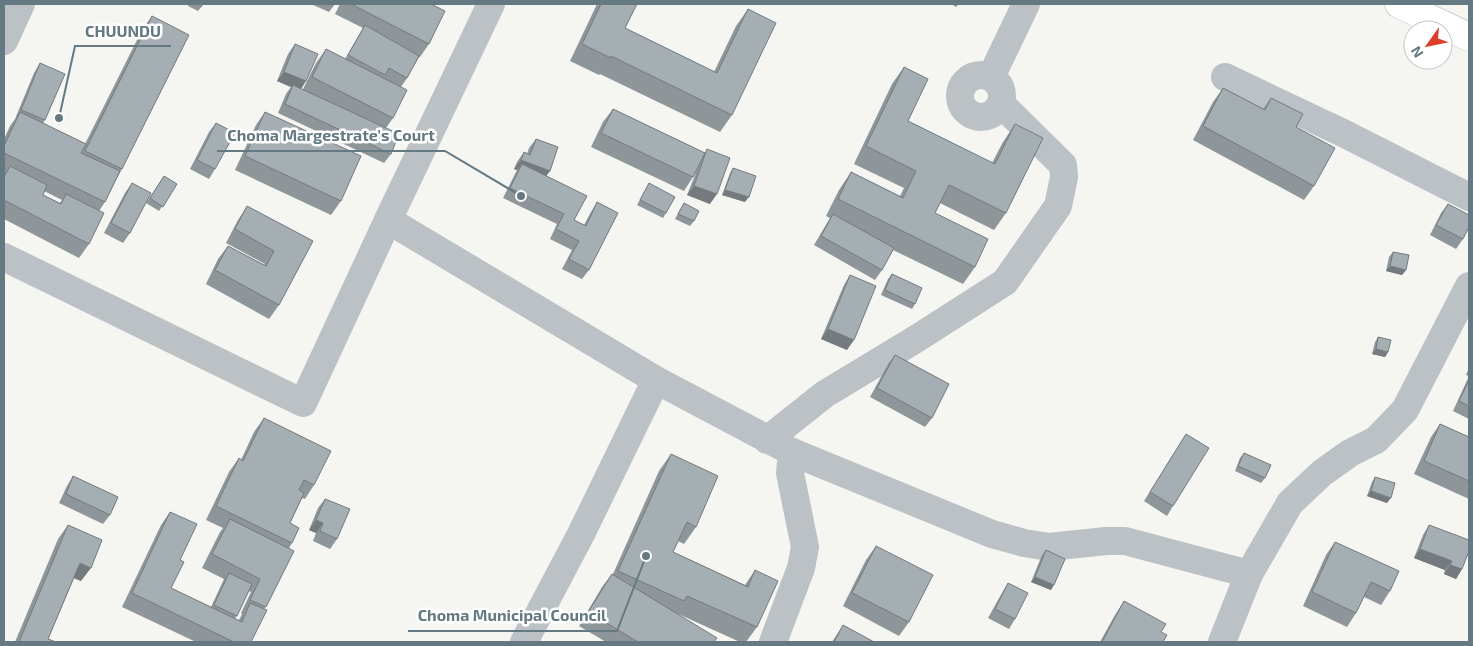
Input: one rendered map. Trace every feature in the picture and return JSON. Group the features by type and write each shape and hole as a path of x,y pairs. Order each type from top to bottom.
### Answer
{"highway":[{"path":"1400,4 1469,38"}],"street":[{"path":"4,42 21,4"},
{"path":"4,257 303,403 491,4"},
{"path":"991,77 1026,4"},
{"path":"980,75 991,77 1001,88 1001,104 995,113 985,117 973,116 965,109 963,104 961,98 962,87 969,78 980,75"},
{"path":"1225,77 1345,134 1469,197"},
{"path":"766,440 824,394 916,339 1005,282 1058,206 1064,178 1064,165 1001,104"},
{"path":"388,220 656,380 766,440 792,452 992,534 1024,543 1049,548 1106,540 1125,541 1249,574"},
{"path":"1222,642 1249,574 1290,503 1322,473 1350,453 1376,440 1406,410 1469,286"},
{"path":"524,642 581,534 656,380"},
{"path":"773,642 801,568 805,547 790,474 792,452"}],"building":[{"path":"351,4 431,4 445,11 429,44"},
{"path":"601,4 637,4 625,28 717,73 748,9 776,23 732,115 611,56 611,58 582,44"},
{"path":"152,16 189,35 122,169 85,151"},
{"path":"365,25 419,56 407,78 389,68 385,75 348,55"},
{"path":"295,44 318,54 306,81 284,72"},
{"path":"326,49 407,90 393,118 312,77"},
{"path":"40,63 65,74 45,120 21,110"},
{"path":"904,67 928,79 908,121 995,164 1015,124 1043,138 1006,213 949,185 935,213 988,239 975,267 838,199 851,172 903,198 916,171 866,146"},
{"path":"293,85 399,134 391,154 285,104"},
{"path":"1223,88 1265,110 1271,98 1303,114 1296,127 1335,148 1314,186 1203,126"},
{"path":"613,109 705,153 693,177 601,133"},
{"path":"20,112 86,144 81,153 120,171 105,202 4,153 4,146"},
{"path":"265,112 361,156 341,201 245,156"},
{"path":"216,123 235,133 215,169 197,160"},
{"path":"536,139 558,147 550,171 521,160 524,152 530,155"},
{"path":"707,149 730,158 717,194 694,186"},
{"path":"522,164 587,196 574,220 586,226 597,202 618,213 589,270 569,259 579,241 556,229 564,214 510,188"},
{"path":"10,166 47,185 43,195 61,204 66,194 104,213 89,244 4,200 4,177"},
{"path":"733,168 756,176 749,197 725,190"},
{"path":"164,176 177,184 163,207 150,198"},
{"path":"132,183 151,193 130,233 111,223"},
{"path":"649,183 675,197 666,213 640,200"},
{"path":"684,203 699,211 694,221 678,214"},
{"path":"1448,204 1469,215 1469,227 1463,239 1436,225"},
{"path":"247,206 313,241 279,305 215,270 228,246 266,266 274,251 235,229"},
{"path":"833,214 894,248 882,270 821,236"},
{"path":"1393,252 1409,255 1406,270 1390,266"},
{"path":"892,274 922,288 915,304 885,290"},
{"path":"850,275 876,286 854,340 828,329"},
{"path":"1378,337 1391,340 1388,352 1376,349"},
{"path":"895,355 949,384 932,418 877,388"},
{"path":"1469,380 1469,406 1459,401"},
{"path":"264,418 331,451 314,485 304,480 299,490 304,493 290,523 299,528 292,543 216,506 239,458 243,461"},
{"path":"1440,424 1469,437 1469,481 1424,461"},
{"path":"1186,434 1209,448 1173,506 1150,492"},
{"path":"1244,453 1271,465 1265,478 1238,466"},
{"path":"671,454 718,476 696,527 687,522 673,552 748,587 755,570 778,581 757,627 687,596 684,601 618,571"},
{"path":"73,476 118,497 110,515 66,494"},
{"path":"1375,477 1395,483 1391,498 1371,491"},
{"path":"325,499 350,509 337,539 320,531 323,523 316,520"},
{"path":"170,512 197,524 180,560 184,562 171,588 242,622 250,603 267,610 251,642 234,642 132,593"},
{"path":"230,519 294,551 266,607 250,600 260,579 212,554"},
{"path":"68,525 102,540 91,568 80,563 48,639 56,642 19,642"},
{"path":"1429,525 1469,540 1469,551 1462,569 1450,565 1452,561 1420,549"},
{"path":"1335,542 1399,571 1390,591 1371,582 1356,613 1312,592"},
{"path":"876,546 933,575 909,622 852,593"},
{"path":"1046,550 1065,559 1054,585 1035,577"},
{"path":"229,573 252,584 237,616 214,605"},
{"path":"612,574 717,638 714,642 638,642 588,612"},
{"path":"1008,583 1028,593 1015,619 995,609"},
{"path":"1124,601 1166,624 1161,632 1167,635 1163,642 1102,642"},
{"path":"843,625 874,642 834,642"}],"place":[{"name":"CHUUNDU","path":"59,118"},
{"name":"Choma Margestrate's Court","path":"521,196"},
{"name":"Choma Municipal Council","path":"646,556"}]}
